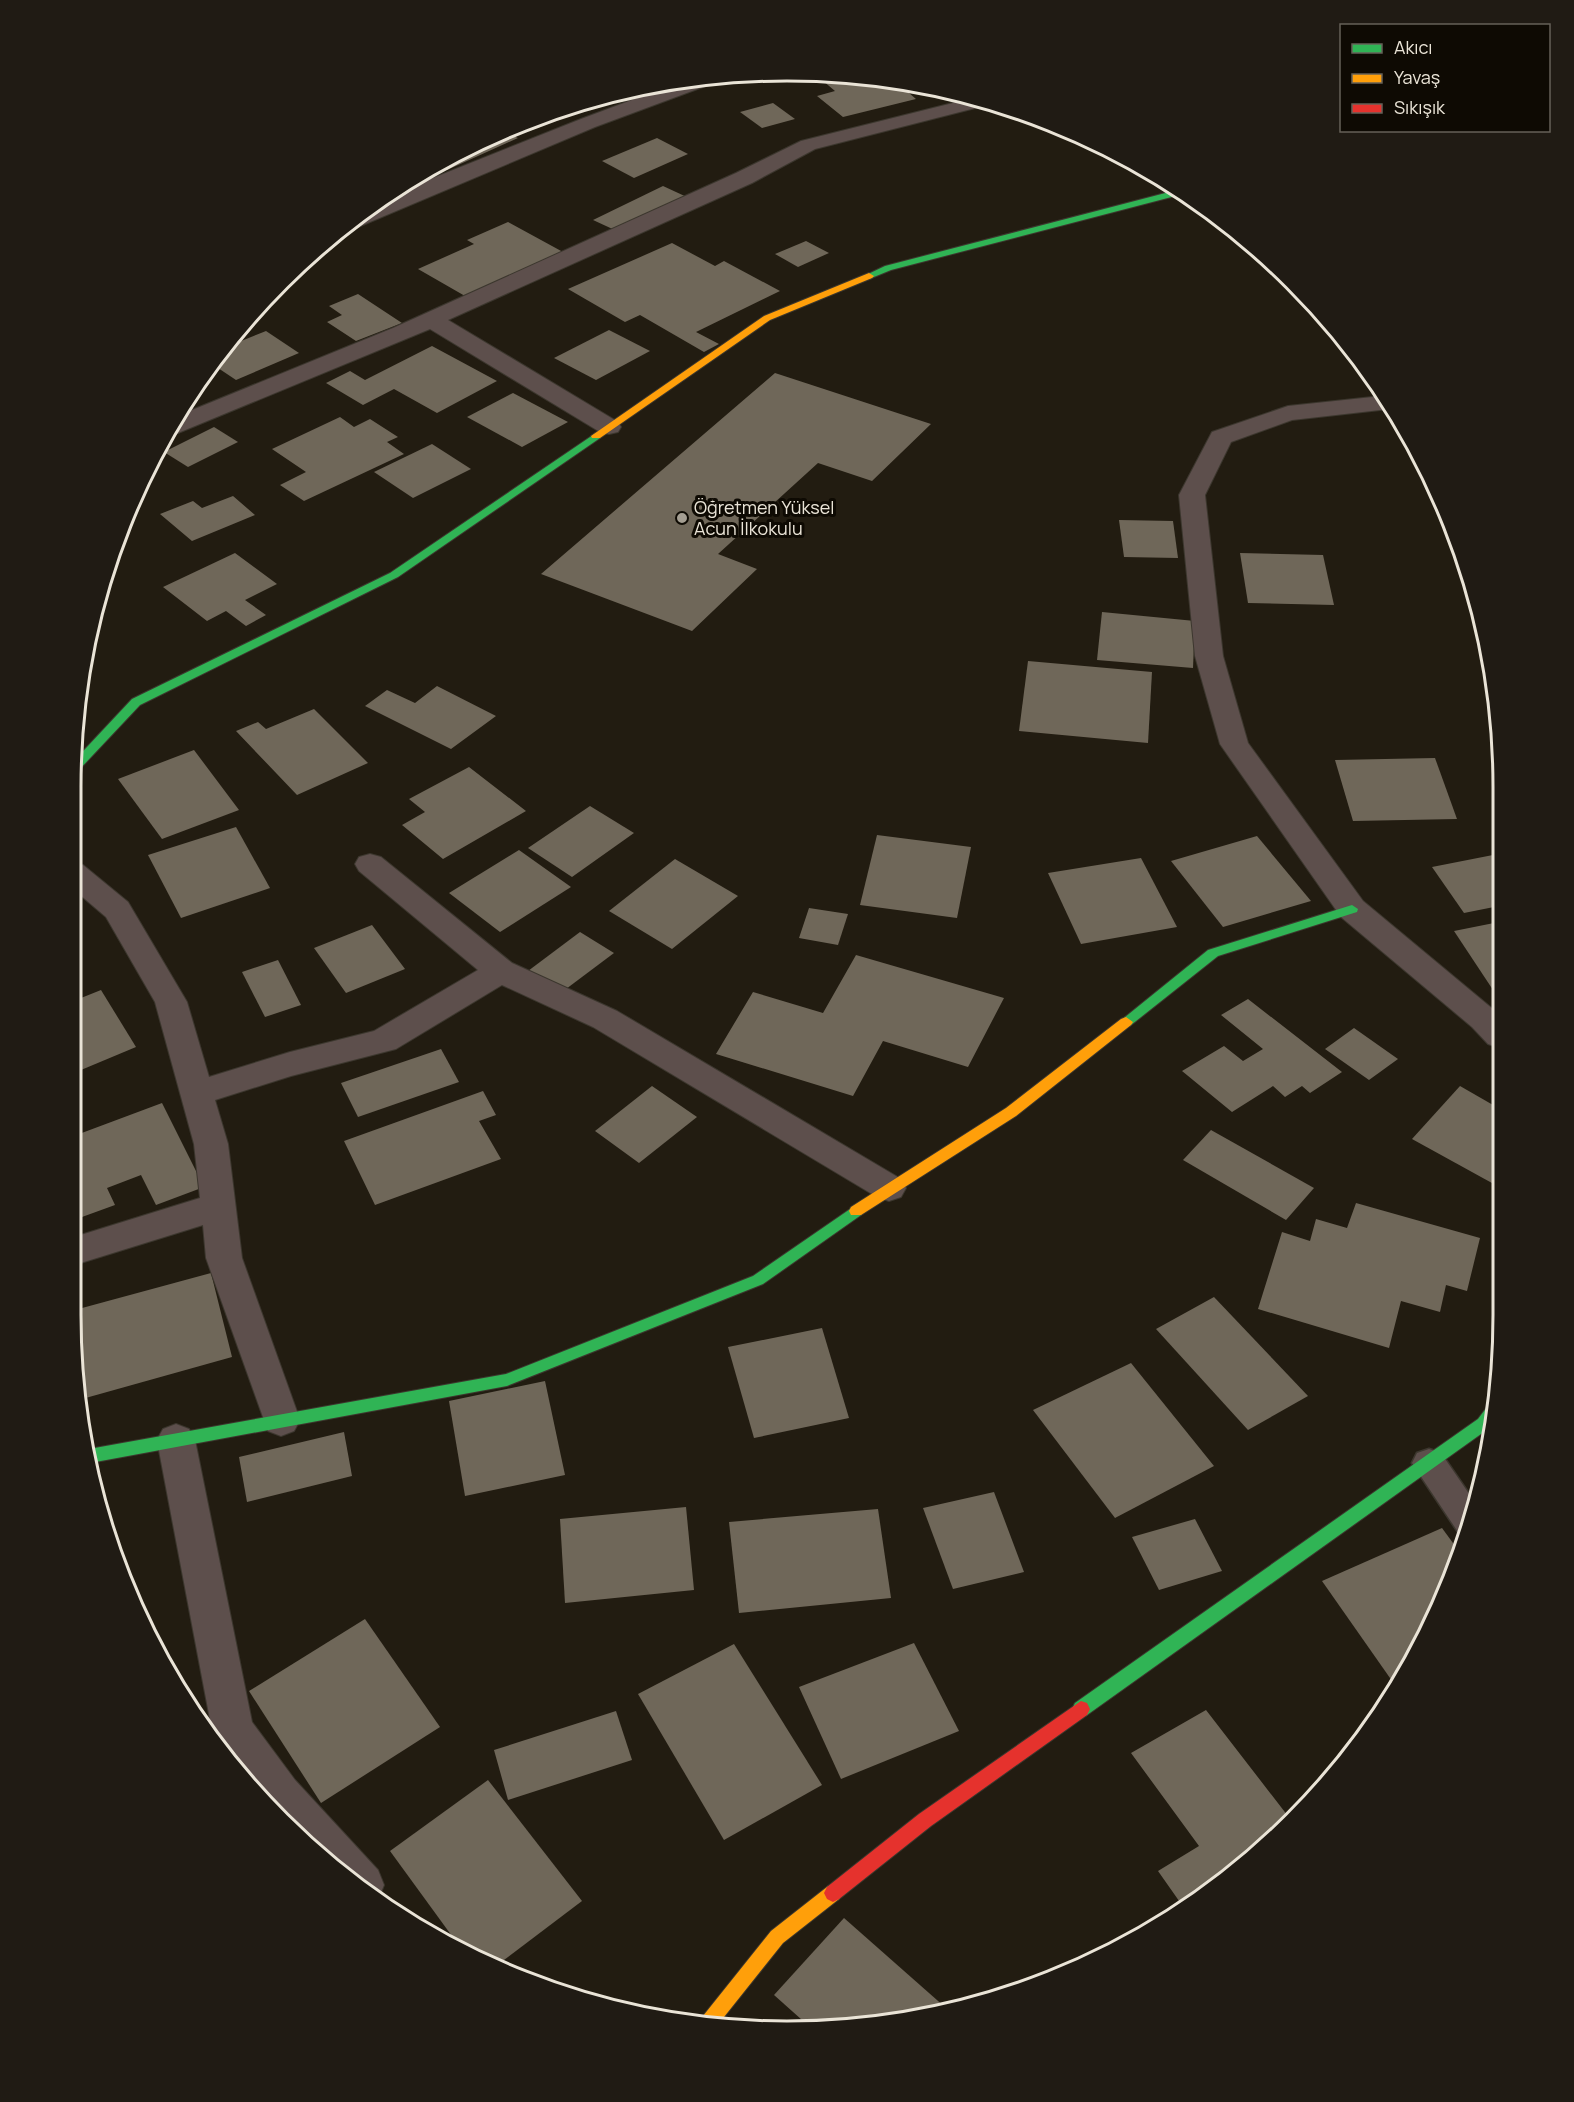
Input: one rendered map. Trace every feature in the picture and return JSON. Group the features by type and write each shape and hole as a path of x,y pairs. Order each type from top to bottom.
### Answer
{"street":[{"path":"389,204 556,136 678,90"},
{"path":"184,421 430,319 744,178 808,145 970,105"},
{"path":"82,759 136,702 394,575 767,318 877,273 1170,195"},
{"path":"430,319 609,427"},
{"path":"1379,404 1288,413 1221,437 1192,495 1209,656 1234,744 1352,909 1493,1029"},
{"path":"370,864 501,971 605,1019 889,1188"},
{"path":"81,880 117,910 171,1002 211,1144 224,1258 281,1420"},
{"path":"95,1455 507,1380 758,1280 889,1188 1011,1112 1213,954 1352,909"},
{"path":"196,1093 290,1064 384,1041 501,971"},
{"path":"81,1249 218,1206"},
{"path":"712,2017 777,1937 926,1820 1484,1423"},
{"path":"176,1440 233,1730 280,1794 341,1862"}],"lane":[{"path":"1429,1463 1464,1514"}],"building":[{"path":"825,83 879,87 911,93 909,93 916,99 843,117 817,96 835,91"},
{"path":"773,103 795,119 762,128 740,112"},
{"path":"514,136 518,138 447,170"},
{"path":"657,138 688,154 634,178 602,161"},
{"path":"663,186 689,198 619,232 593,220"},
{"path":"508,222 563,252 465,296 418,269 474,244 467,240"},
{"path":"806,241 829,253 798,267 775,254"},
{"path":"672,243 715,266 724,261 780,291 696,332 719,344 704,352 640,315 625,322 568,289"},
{"path":"358,294 402,323 356,341 327,322 342,315 329,306"},
{"path":"609,330 650,351 596,380 554,358"},
{"path":"266,331 299,353 236,380 219,369 240,342"},
{"path":"432,346 497,381 437,413 394,389 363,405 326,383 350,371 365,380"},
{"name":"Öğretmen Yüksel Acun İlkokulu","path":"775,373 931,424 872,481 818,463 718,554 757,569 692,631 541,574"},
{"path":"513,393 568,422 522,447 467,417"},
{"path":"340,417 354,427 370,419 398,437 387,442 404,454 304,501 280,485 306,472 272,449"},
{"path":"214,427 238,442 188,467 166,453"},
{"path":"432,444 471,469 413,498 374,472"},
{"path":"233,496 255,515 192,541 160,514 193,501 202,508"},
{"path":"1119,520 1173,521 1178,558 1124,557"},
{"path":"235,553 277,584 245,600 266,615 246,626 226,611 207,621 163,587"},
{"path":"1240,553 1323,555 1334,605 1248,603"},
{"path":"1102,612 1195,621 1193,668 1097,660"},
{"path":"1028,661 1152,672 1148,743 1019,731"},
{"path":"437,686 496,716 451,749 365,706 387,690 415,703"},
{"path":"314,709 368,763 297,795 236,731 258,722 266,729"},
{"path":"194,750 239,810 162,839 118,779"},
{"path":"1435,758 1457,819 1353,821 1335,760"},
{"path":"469,767 526,811 443,859 402,825 425,812 409,799"},
{"path":"590,806 634,833 572,877 528,848"},
{"path":"236,827 270,888 181,918 148,855"},
{"path":"877,835 971,847 957,918 860,905"},
{"path":"1257,836 1311,901 1223,927 1171,861"},
{"path":"519,850 571,887 500,932 449,893"},
{"path":"1493,855 1493,907 1464,913 1432,867"},
{"path":"1141,858 1177,927 1081,944 1048,873"},
{"path":"675,859 738,896 672,949 609,911"},
{"path":"809,908 848,914 838,945 799,938"},
{"path":"1493,923 1493,990 1454,931"},
{"path":"372,925 405,969 346,993 314,948"},
{"path":"580,932 614,953 558,995 524,974"},
{"path":"856,955 1004,998 968,1067 883,1041 853,1096 716,1054 753,992 823,1013"},
{"path":"278,960 301,1005 265,1017 242,972"},
{"path":"101,990 136,1047 81,1070 81,998"},
{"path":"1248,999 1342,1072 1310,1093 1302,1086 1285,1097 1273,1086 1232,1112 1182,1071 1224,1046 1243,1061 1263,1049 1221,1015"},
{"path":"1354,1028 1398,1059 1369,1080 1325,1049"},
{"path":"441,1049 459,1082 358,1117 341,1083"},
{"path":"652,1086 697,1117 639,1163 595,1131"},
{"path":"1460,1086 1493,1105 1493,1184 1412,1139"},
{"path":"483,1091 496,1115 479,1121 501,1159 375,1205 344,1141"},
{"path":"162,1103 204,1187 156,1205 141,1175 107,1188 115,1205 81,1217 81,1133"},
{"path":"1211,1130 1314,1188 1286,1220 1183,1160"},
{"path":"1356,1203 1480,1238 1467,1291 1446,1285 1440,1312 1401,1301 1389,1348 1258,1309 1282,1232 1310,1241 1316,1219 1347,1228"},
{"path":"211,1273 232,1357 86,1398 81,1308"},
{"path":"1214,1297 1308,1396 1248,1430 1156,1329"},
{"path":"822,1328 849,1418 754,1438 728,1347"},
{"path":"1131,1363 1214,1466 1115,1518 1033,1410"},
{"path":"545,1381 565,1475 465,1496 449,1401"},
{"path":"344,1432 352,1476 247,1502 239,1457"},
{"path":"994,1492 1024,1572 953,1589 923,1508"},
{"path":"686,1507 694,1590 565,1603 560,1519"},
{"path":"878,1509 891,1598 739,1613 729,1522"},
{"path":"1195,1519 1222,1571 1159,1590 1132,1537"},
{"path":"1442,1528 1455,1545 1420,1627 1391,1679 1322,1581"},
{"path":"365,1619 440,1727 321,1803 249,1691"},
{"path":"914,1643 959,1731 841,1779 799,1687"},
{"path":"734,1644 822,1785 724,1840 638,1694"},
{"path":"1206,1710 1286,1814 1217,1875 1180,1902 1158,1871 1199,1846 1131,1753"},
{"path":"616,1711 632,1760 508,1800 494,1750"},
{"path":"488,1780 582,1901 503,1961 451,1935 390,1851"},
{"path":"844,1918 941,2003 879,2015 802,2020 774,1995"}],"traffic: fast":[{"path":"869,276 888,268 1170,195"},
{"path":"82,759 136,702 394,575 596,436"},
{"path":"1126,1022 1213,953 1352,909"},
{"path":"95,1455 507,1380 758,1280 856,1211"},
{"path":"1081,1709 1484,1422"}],"traffic: slow":[{"path":"596,436 767,318 869,276"},
{"path":"856,1211 1011,1112 1126,1022"},
{"path":"712,2017 777,1937 833,1893"}],"traffic: jam":[{"path":"833,1893 925,1820 1081,1709"}],"place":[{"name":"Öğretmen Yüksel Acun İlkokulu","path":"682,518"}]}
